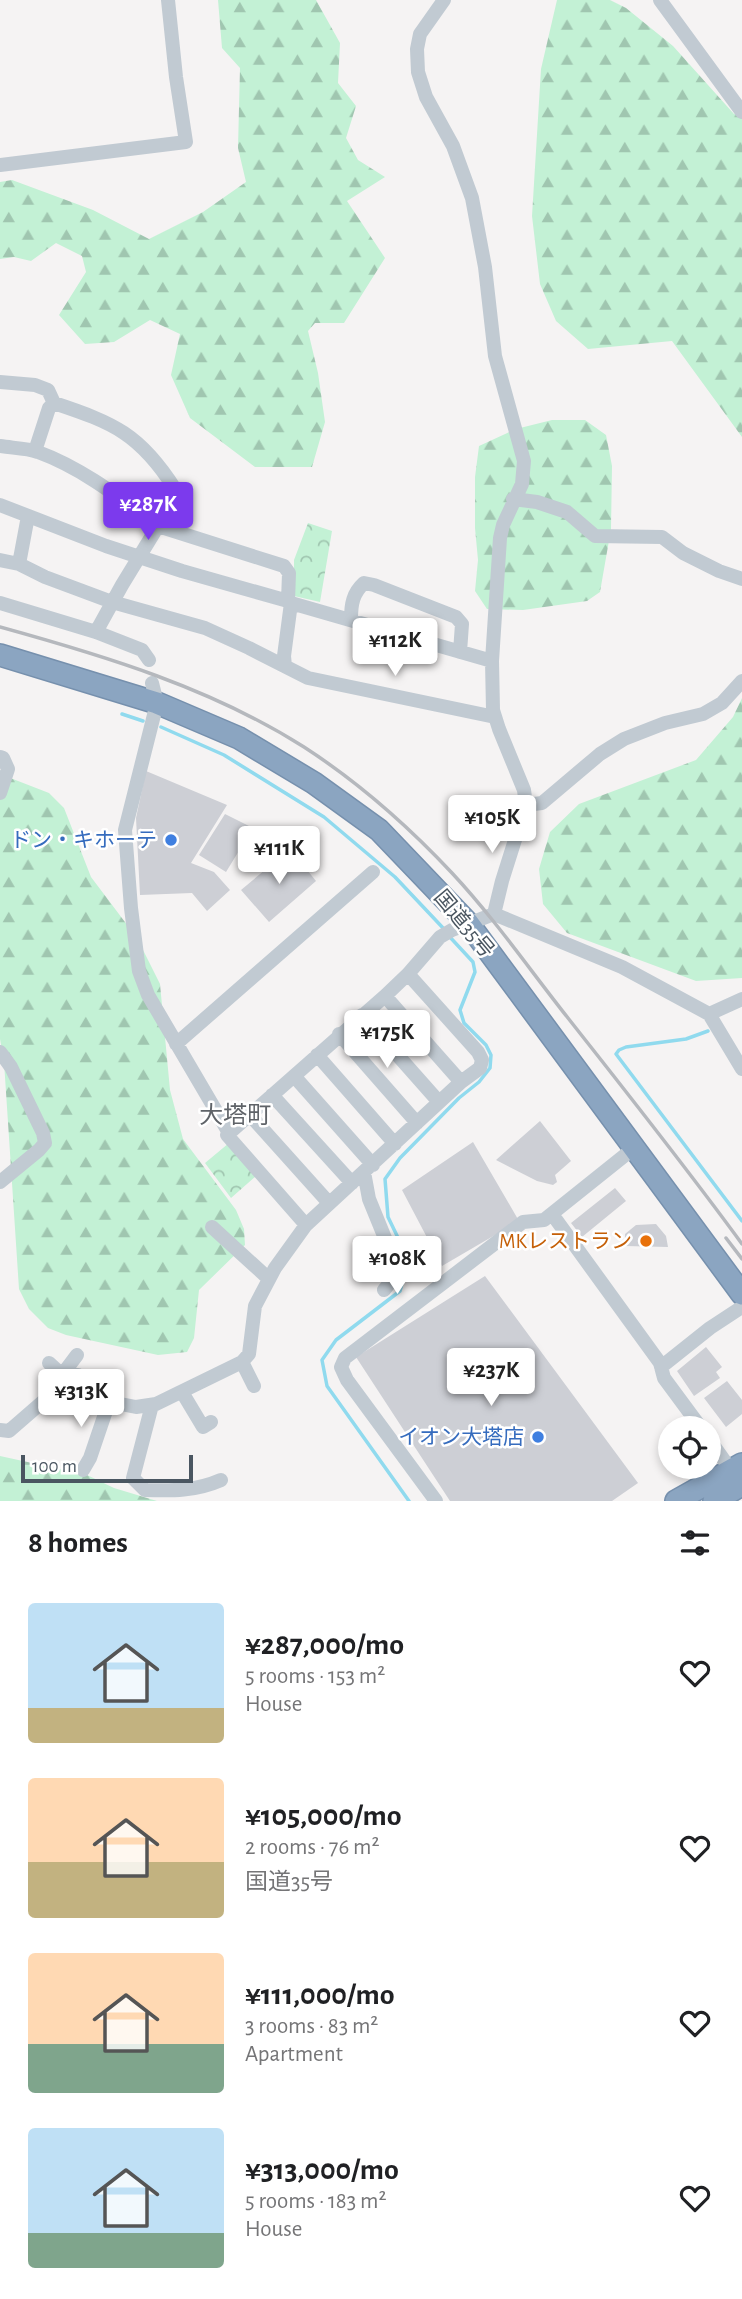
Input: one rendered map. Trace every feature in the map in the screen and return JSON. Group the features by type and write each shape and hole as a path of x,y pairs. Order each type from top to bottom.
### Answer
{"highway":[{"name":"国道35号","path":"0,655 154,693 239,738 314,783 379,830 453,930 634,1148 742,1294"},
{"path":"676,1501 739,1473"},
{"path":"690,1501 739,1473"},
{"path":"714,1501 739,1473"},
{"path":"727,1501 742,1493"}],"street":[{"path":"0,165 186,142 168,0"},
{"path":"444,0 420,34 416,50 418,72 426,97 453,146 472,198 485,267 495,356 524,461 522,484 513,499 500,538 492,661 493,710 524,790 526,805 494,914"},
{"path":"660,0 742,112"},
{"path":"0,382 35,385 48,390 54,403 84,413 135,439 175,489 158,526 96,632"},
{"path":"35,451 49,408 54,403"},
{"path":"0,446 35,451 107,488 158,526 284,566 289,573 285,666"},
{"path":"513,499 537,502 567,512 595,536 662,537 683,553 742,579"},
{"path":"0,505 139,557 492,661"},
{"path":"19,564 28,516"},
{"path":"0,560 19,564 45,577 112,602 205,628 308,678 495,717"},
{"path":"351,619 356,590 364,583 374,584 456,617 462,624 460,652"},
{"path":"0,603 96,632 142,650 149,660"},
{"path":"526,805 542,803 600,754 624,739 673,721 703,714 722,703 742,681"},
{"path":"154,693 125,830 139,971 148,995 229,1133 227,1135 306,1225"},
{"path":"0,757 8,769 0,793"},
{"path":"176,1044 373,872"},
{"path":"229,1133 385,996 453,930 494,914 622,967 709,1013 742,1069"},
{"path":"50,1363 62,1375 78,1375 100,1400 136,1407 152,1405 242,1362 249,1354 255,1306 269,1279 306,1225 461,1082 480,1068 482,1060 478,1052 408,974"},
{"path":"385,996 461,1082"},
{"path":"709,1013 742,999"},
{"path":"362,1015 439,1102"},
{"path":"339,1034 417,1123"},
{"path":"0,1052 5,1072 43,1133 46,1143 0,1182"},
{"path":"317,1055 395,1144"},
{"path":"294,1076 369,1168 369,1199 386,1237 391,1256 393,1279 384,1290"},
{"path":"272,1095 352,1183"},
{"path":"250,1115 329,1203"},
{"path":"436,1501 347,1380 341,1367 345,1358 523,1222 544,1220 634,1148"},
{"path":"552,1214 660,1363 664,1378 692,1416"},
{"path":"212,1227 269,1279"},
{"path":"661,1367 710,1328 742,1307"},
{"path":"0,1430 9,1431 47,1398 77,1355"},
{"path":"242,1362 254,1386"},
{"path":"182,1392 204,1427"},
{"path":"83,1470 110,1402"},
{"path":"152,1405 133,1478 145,1490 165,1491 203,1488 221,1480"},
{"path":"721,1453 739,1473"}],"green space":[{"path":"218,0 316,0 340,43 338,83 356,106 346,138 358,160 385,177 347,201 385,258 344,323 315,323 308,331 318,373 325,422 312,467 255,467 190,418 171,375 180,334 150,320 114,342 85,344 59,315 86,272 82,256 56,243 31,261 14,257 0,259 0,182 12,180 93,210 149,239 203,212 246,182 238,148 240,68 222,48"},
{"path":"557,0 610,0 626,8 673,46 734,114 742,115 742,437 672,341 588,349 556,321 540,284 532,216 541,69"},
{"path":"552,420 585,420 606,435 612,466 611,529 600,592 587,601 523,610 487,609 475,591 478,560 475,477 479,446 516,429"},
{"path":"308,523 332,531 320,602 294,596 294,560"},
{"path":"742,698 742,978 696,981 567,933 543,904 539,869 550,832 579,804 696,760 733,717"},
{"path":"0,774 49,793 64,808 91,877 137,938 160,984 170,1090 183,1139 236,1210 244,1229 245,1245 199,1290 194,1338 187,1352 158,1355 66,1335 48,1328 29,1309 19,1289 4,1062 0,1039"},
{"path":"229,1143 257,1175 231,1198 205,1163"},
{"path":"0,1456 87,1475 114,1488 157,1501 0,1501"}],"building":[{"name":"ドン・キホーテ","path":"146,771 227,805 191,863 214,872 230,890 207,911 192,893 140,895 136,818"},
{"path":"225,814 253,828 226,872 199,855"},
{"path":"290,849 316,881 269,922 241,890"},
{"path":"540,1121 571,1161 555,1175 557,1182 553,1185 537,1181 496,1160"},
{"path":"473,1142 519,1221 442,1266 402,1190"},
{"path":"615,1188 626,1201 582,1237 571,1223"},
{"name":"MKレストラン","path":"656,1224 666,1236 668,1247 625,1246 625,1234 636,1225"},
{"path":"485,1276 638,1483 612,1501 450,1501 356,1357"},
{"path":"706,1347 722,1367 716,1372 720,1378 694,1396 677,1371"},
{"path":"727,1381 742,1400 742,1414 726,1427 721,1416 718,1416 704,1398"}],"waterway":[{"path":"122,714 143,721"},
{"path":"161,727 224,755 324,817 395,877 444,929"},
{"path":"409,1501 327,1386 322,1360 336,1340 400,1291 405,1272 401,1244 388,1217 385,1179 400,1158 459,1098 479,1082 490,1068 491,1055 486,1045 464,1023 460,1010 475,972 473,962 448,935"},
{"path":"708,1031 686,1039 626,1047 616,1054 742,1221"}],"railway":[{"path":"0,627 118,662 232,707 304,747 363,790 418,838 482,908 742,1244"},
{"path":"726,1238 742,1259"}],"place":[{"name":"ドン・キホーテ","path":"171,840"},
{"name":"MKレストラン","path":"646,1241"},
{"name":"イオン大塔店","path":"538,1437"}],"district":[{"name":"大塔町","path":"235,1116"}]}
